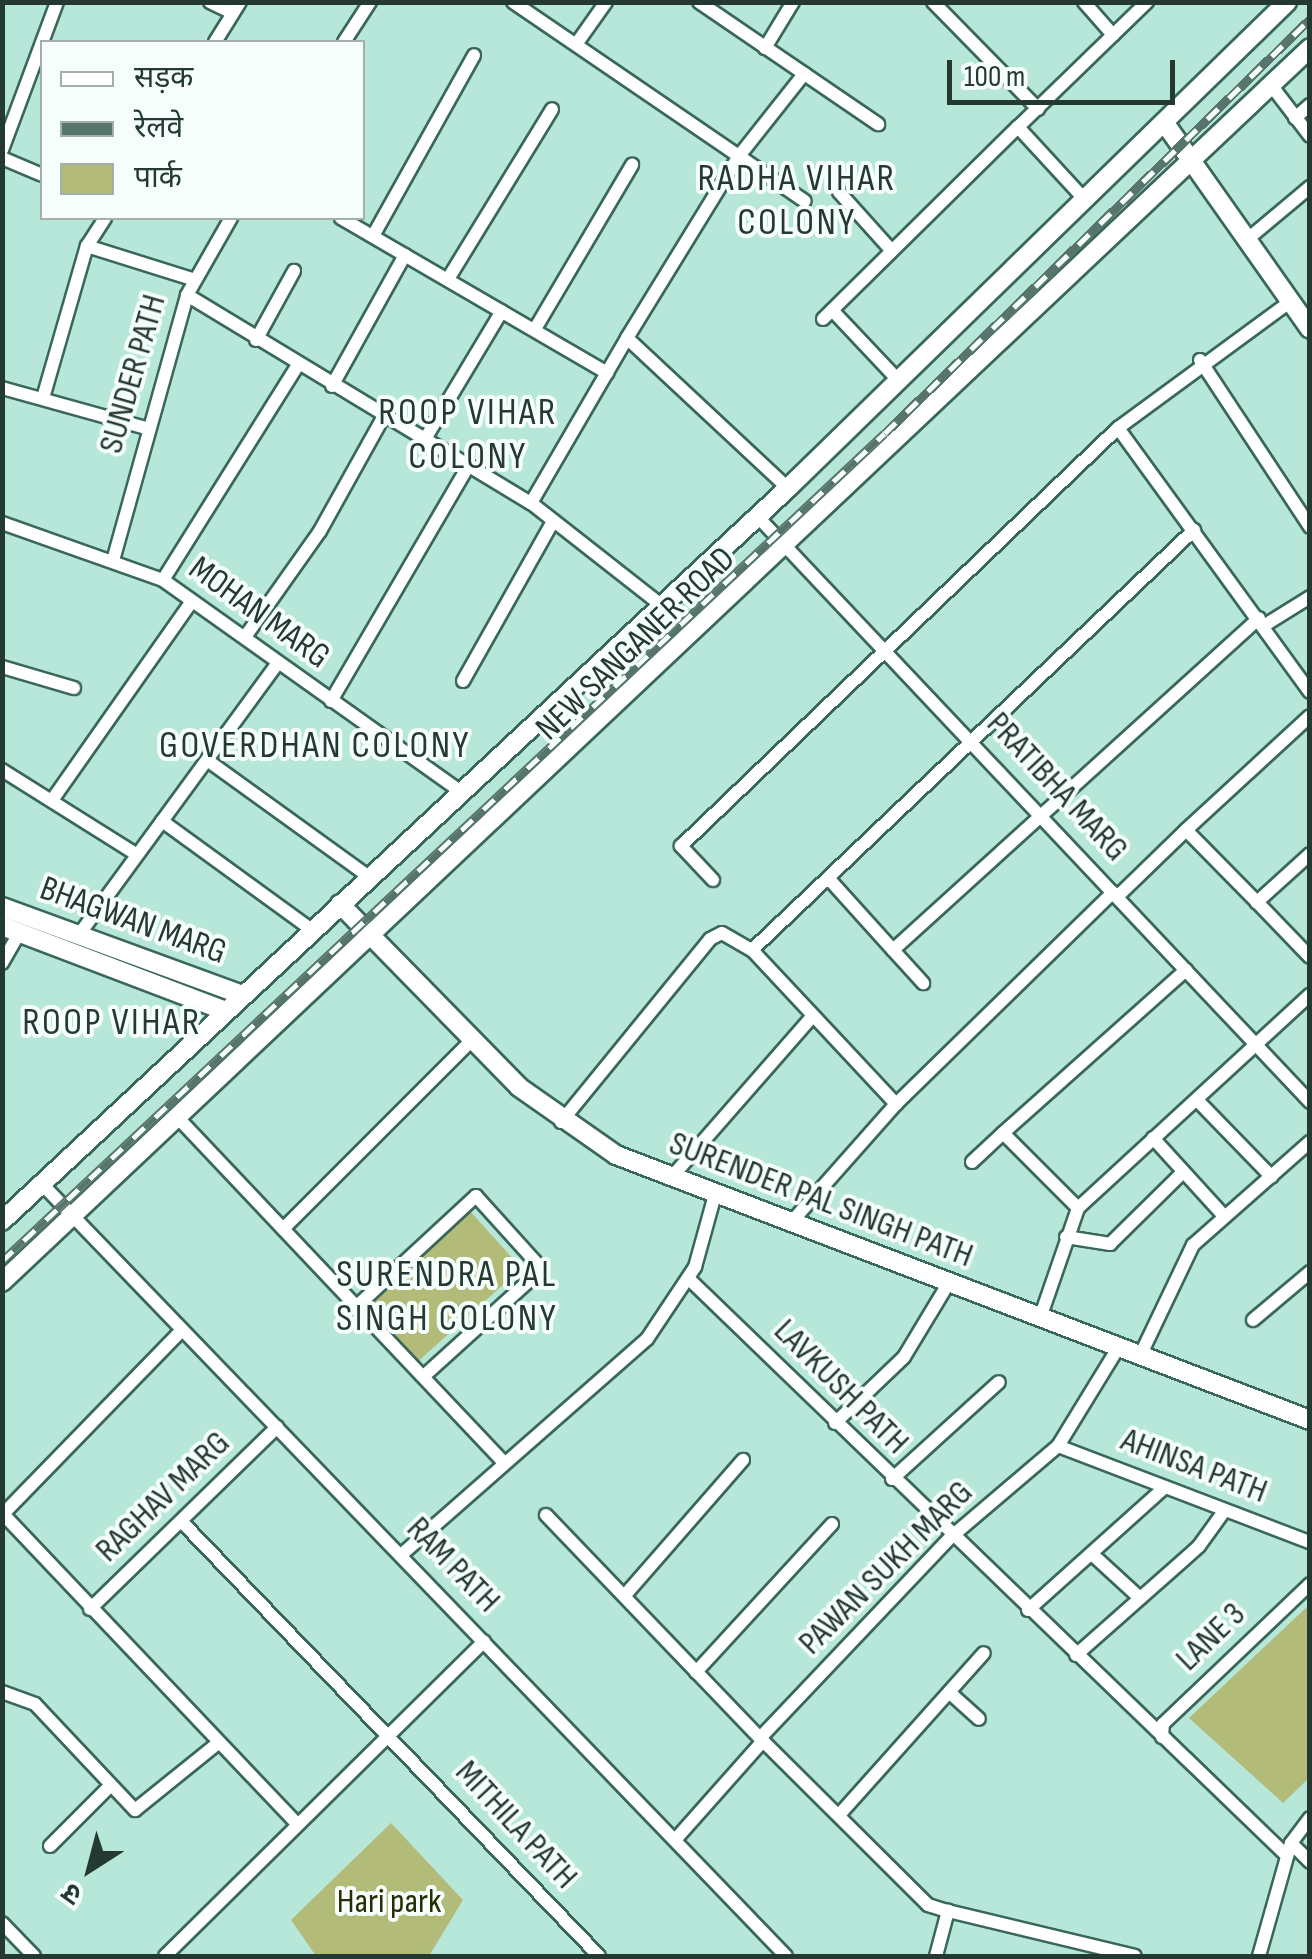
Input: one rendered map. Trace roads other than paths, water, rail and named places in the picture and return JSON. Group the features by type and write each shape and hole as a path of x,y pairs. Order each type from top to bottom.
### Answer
{"main road":[{"name":"NEW SANGANER ROAD","path":"2,1221 788,488 896,378 1086,200 1286,2"},
{"name":"NEW SANGANER ROAD","path":"2,1282 374,937 1310,48"},
{"path":"1164,122 1195,158 1310,328"},
{"name":"SURENDER PAL SINGH PATH","path":"340,904 473,1039 562,1122 670,1178 1310,1420"},
{"name":"BHAGWAN MARG","path":"2,907 242,995"},
{"name":"BHAGWAN MARG","path":"11,929 226,1011"}],"street":[{"path":"45,40 57,2"},
{"path":"210,2 237,8 216,40"},
{"path":"512,2 578,43 805,201"},
{"path":"578,43 606,2"},
{"path":"698,2 878,124"},
{"path":"765,48 793,2"},
{"path":"934,2 1038,109"},
{"path":"1084,2 1113,35"},
{"path":"896,378 828,315 1147,2"},
{"path":"345,40 367,4"},
{"path":"372,236 474,55"},
{"path":"40,58 2,154 40,174"},
{"path":"531,503 738,156 804,74"},
{"path":"1271,85 1310,136"},
{"path":"1295,118 1310,105"},
{"path":"448,279 552,109"},
{"path":"1018,127 1086,200"},
{"path":"536,329 632,164"},
{"path":"1249,238 1310,187"},
{"path":"839,192 891,250"},
{"path":"43,398 88,246 105,220"},
{"name":"SUNDER PATH","path":"114,557 146,428 192,279 231,220"},
{"path":"344,220 606,373"},
{"path":"88,246 192,279"},
{"path":"332,386 405,255"},
{"path":"256,340 294,271"},
{"path":"187,295 297,366 531,503 661,605"},
{"path":"714,880 681,846 1118,428 1200,360 1291,301"},
{"path":"425,439 502,311"},
{"path":"627,338 788,488"},
{"path":"1200,360 1310,526"},
{"path":"163,580 297,366"},
{"path":"2,388 146,428"},
{"path":"245,638 320,531 384,414"},
{"path":"1118,428 1310,692"},
{"path":"331,701 469,465"},
{"name":"PRATIBHA MARG","path":"757,516 1310,1102"},
{"path":"463,681 553,521"},
{"name":"MOHAN MARG","path":"3,527 114,557 163,580 460,791"},
{"path":"752,950 1194,530"},
{"path":"893,950 1262,621 1310,597"},
{"path":"56,796 192,601"},
{"path":"78,936 278,662"},
{"path":"2,667 74,688"},
{"path":"790,1224 896,1104 1310,716"},
{"path":"207,760 369,878"},
{"path":"2,770 56,796 136,854"},
{"path":"162,820 312,930"},
{"path":"1186,830 1310,958"},
{"path":"1258,902 1310,854"},
{"path":"830,879 923,983"},
{"path":"2,963 11,929"},
{"path":"562,1122 710,939 722,933 752,950 896,1104"},
{"path":"972,1162 1186,970"},
{"path":"1040,1318 1078,1208 1310,995"},
{"path":"670,1178 812,1016"},
{"path":"283,1229 473,1039"},
{"path":"1197,1100 1272,1178"},
{"path":"180,1120 503,1461"},
{"path":"1003,1133 1078,1208"},
{"path":"1152,1138 1224,1216"},
{"path":"1140,1356 1178,1267 1224,1216 1310,1142"},
{"path":"1066,1237 1110,1244 1183,1172"},
{"name":"RAM PATH","path":"42,1184 786,1956"},
{"path":"401,1556 503,1461 647,1339 689,1279 714,1195"},
{"path":"355,1308 476,1196 542,1269 424,1376"},
{"path":"1253,1320 1310,1272"},
{"name":"LAVKUSH PATH","path":"689,1279 951,1537 1162,1736 1288,1849 1310,1862"},
{"path":"835,1423 904,1357 948,1284"},
{"path":"182,1330 3,1514 297,1824"},
{"name":"PAWAN SUKH MARG","path":"675,1840 762,1739 951,1537 1058,1446 1118,1348"},
{"path":"892,1479 999,1382"},
{"name":"RAGHAV MARG","path":"90,1609 277,1427"},
{"name":"AHINSA PATH","path":"1058,1446 1310,1542"},
{"path":"626,1594 743,1460"},
{"path":"1028,1610 1093,1556 1164,1487"},
{"path":"1076,1655 1140,1598 1226,1510"},
{"path":"546,1515 928,1905 1135,1956"},
{"name":"MITHILA PATH","path":"181,1521 390,1733 599,1956"},
{"path":"696,1672 832,1524"},
{"path":"1093,1556 1140,1598"},
{"name":"LANE 3","path":"1162,1736 1163,1724 1310,1584"},
{"path":"165,1956 484,1640"},
{"path":"838,1815 984,1653"},
{"path":"2,1692 35,1704 109,1787 145,1810 218,1743"},
{"path":"949,1692 979,1718"},
{"path":"50,1846 109,1787"},
{"path":"1259,1956 1288,1849 1310,1818"},
{"path":"936,1956 948,1912"},
{"path":"2,1923 34,1956"}],"railway":[{"path":"2,1261 885,433 1310,19"}],"district":[{"name":"RADHA VIHAR COLONY","path":"797,200"},
{"name":"ROOP VIHAR COLONY","path":"468,434"},
{"name":"GOVERDHAN COLONY","path":"315,746"},
{"name":"ROOP VIHAR","path":"112,1023"},
{"name":"SURENDRA PAL SINGH COLONY","path":"447,1297"}],"park label":[{"name":"Hari park","path":"389,1902"}]}
